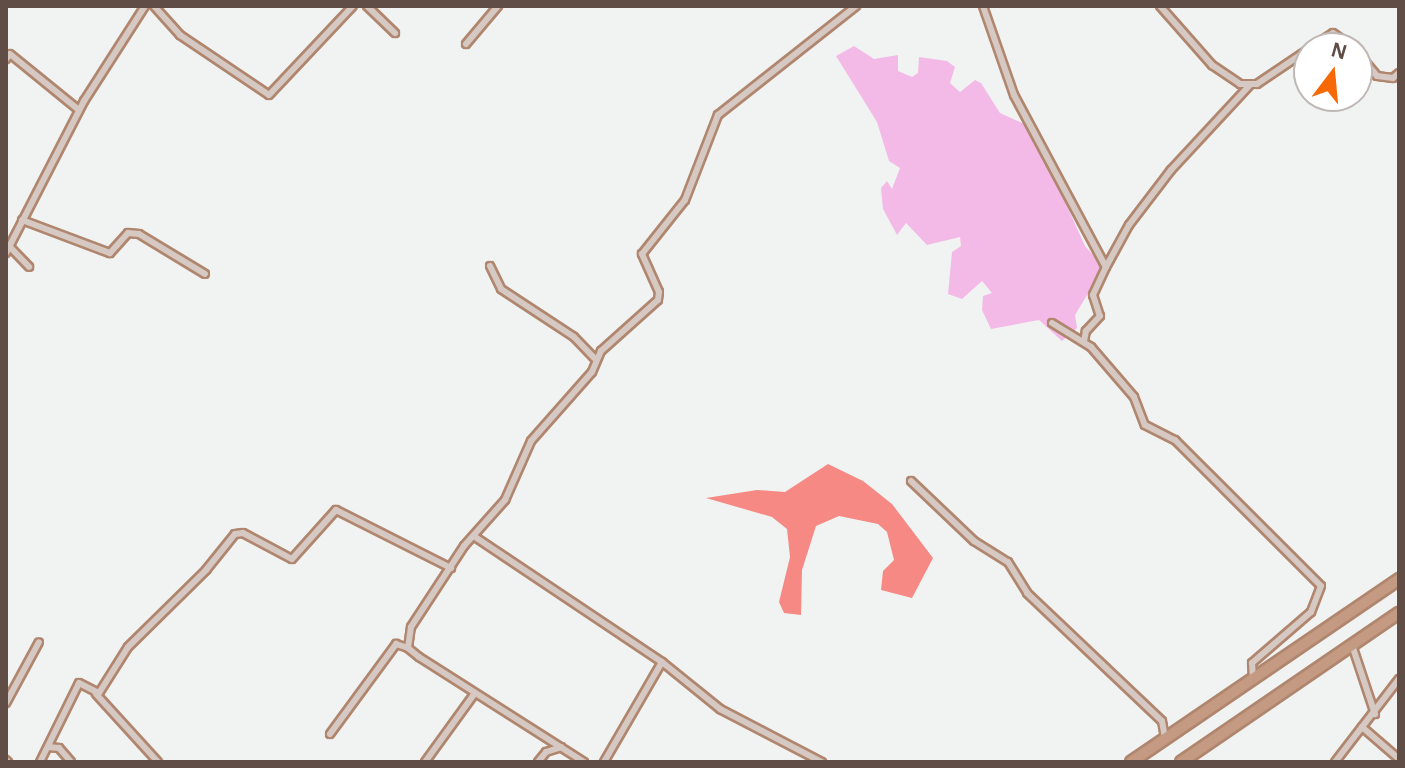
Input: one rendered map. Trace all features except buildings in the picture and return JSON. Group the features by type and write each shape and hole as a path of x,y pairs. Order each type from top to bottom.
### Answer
{"highway":[{"path":"1131,762 1399,579"},
{"path":"1181,762 1399,613"}],"street":[{"path":"29,267 8,250 79,110 145,6"},
{"path":"154,6 180,35 269,95 353,6"},
{"path":"367,6 395,33"},
{"path":"466,44 498,6"},
{"path":"408,648 411,627 451,568 505,500 531,441 592,372 594,358 658,300 659,292 642,254 685,200 720,112 856,6"},
{"path":"983,6 1014,95 1097,257 1106,267"},
{"path":"1160,6 1223,75 1249,86"},
{"path":"7,54 79,110"},
{"path":"1084,341 1100,316 1093,295 1129,225 1171,170 1249,86 1293,59"},
{"path":"1373,71 1377,76 1393,78 1399,73"},
{"path":"22,220 110,253 128,233 139,234 205,274"},
{"path":"490,266 501,289 574,337 594,358"},
{"path":"1052,323 1084,341 1134,397 1145,425 1175,440 1321,586 1317,606 1252,663 1253,679"},
{"path":"911,481 974,541 1008,562 1027,593 1162,721 1165,739"},
{"path":"96,694 128,647 206,570 235,534 243,533 292,559 336,510 451,568"},
{"path":"475,537 662,662 720,709 822,762"},
{"path":"6,703 39,642"},
{"path":"330,734 396,644 408,648 584,762"},
{"path":"1352,645 1375,714"},
{"path":"604,762 662,662"},
{"path":"1335,762 1399,679"},
{"path":"40,762 79,683 86,682 158,762"},
{"path":"425,762 475,693"},
{"path":"1362,727 1399,759"},
{"path":"48,747 59,748 71,762"},
{"path":"538,762 546,752 561,747"}],"shaded area":[{"path":"854,46 874,59 898,55 898,71 912,77 918,73 919,57 947,61 955,67 950,83 960,92 975,80 981,83 1000,113 1031,127 1085,246 1104,267 1075,315 1077,328 1062,341 1039,320 991,329 982,310 983,296 992,293 982,281 962,299 948,294 952,252 961,246 960,237 927,245 906,223 897,235 883,209 881,188 887,181 892,189 900,168 889,161 877,122 836,56"},
{"path":"828,464 863,481 892,504 933,558 912,598 881,590 883,571 894,560 887,532 878,524 839,516 816,526 802,570 801,615 784,613 779,602 790,557 787,529 772,517 706,498 757,490 785,492"}]}
